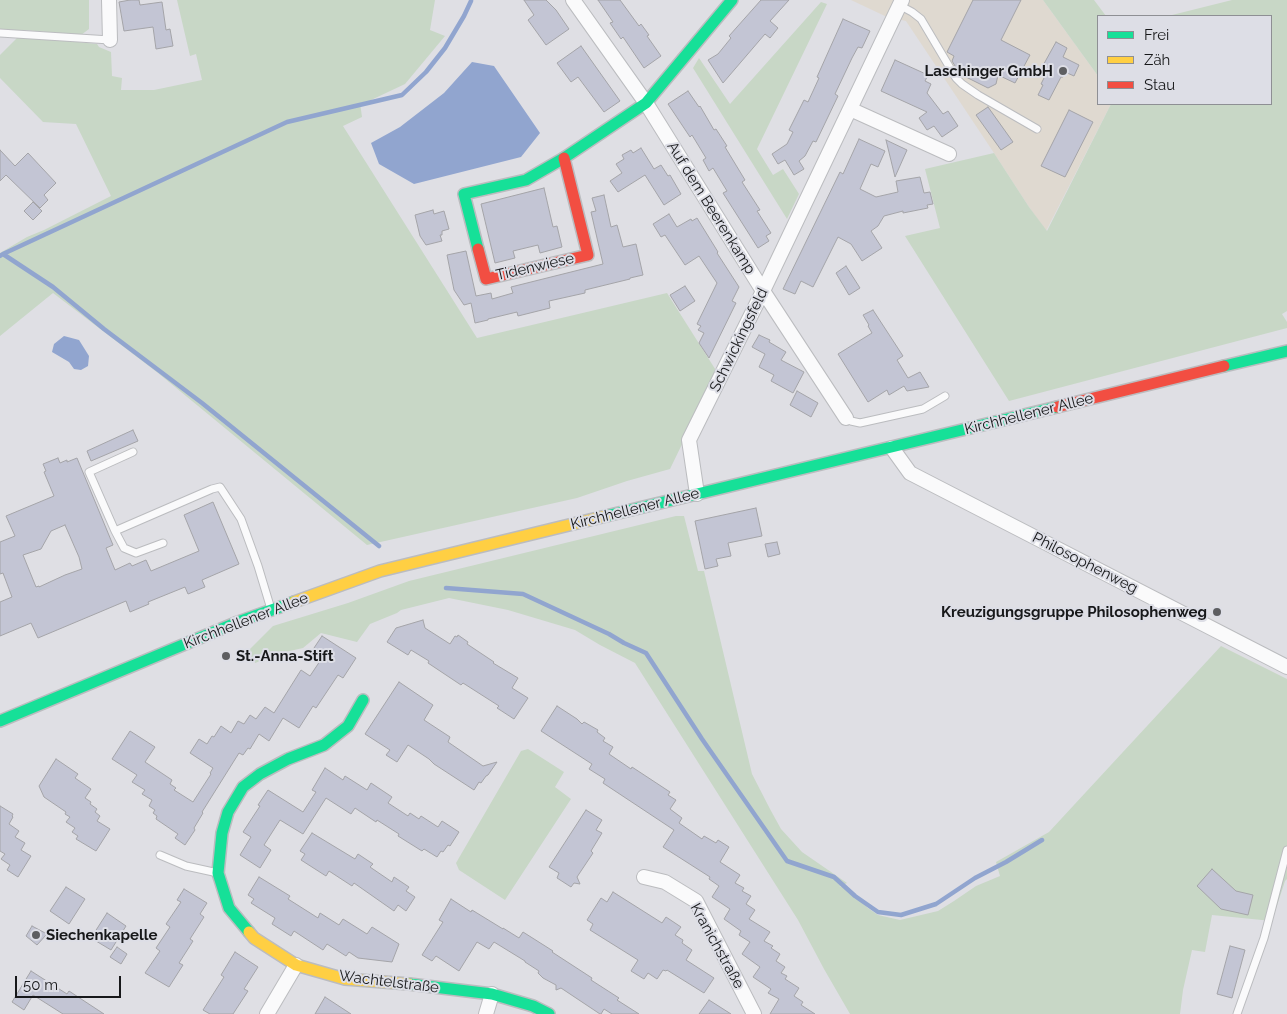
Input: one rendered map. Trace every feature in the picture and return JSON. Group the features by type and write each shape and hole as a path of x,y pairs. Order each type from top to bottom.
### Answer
{"main road":[{"name":"Tidenwiese","path":"564,158 588,255 486,279 464,194 526,180 564,158 646,103 732,0"},
{"name":"Kirchhellener Allee","path":"0,721 238,622 380,571 1287,351"},
{"name":"Wachtelstraße","path":"363,700 348,726 324,746 288,759 260,774 244,787 228,812 222,832 218,873 229,908 254,938 296,964 345,978 492,994 533,1006 549,1014"}],"street":[{"path":"109,0 110,40"},
{"name":"Auf dem Beerenkamp","path":"573,0 646,103 846,418"},
{"name":"Schwickingsfeld","path":"696,494 689,440 764,291 900,3"},
{"path":"850,109 949,154"},
{"name":"Philosophenweg","path":"892,448 910,473 1287,667"},
{"name":"Kranichstraße","path":"644,878 664,882 696,901 754,1014"},
{"path":"267,1014 296,964"},
{"path":"486,1014 492,994"}],"lane":[{"path":"900,3 921,19 956,78 962,84 1037,129"},
{"path":"0,33 110,40"},
{"path":"846,418 860,423 923,409 945,396"},
{"path":"133,452 89,472 124,548 136,553 162,544"},
{"path":"115,531 220,486 241,519 272,609"},
{"path":"1237,1014 1264,938 1287,854"},
{"path":"160,855 186,866 218,873"}],"shaded area":[{"path":"851,0 1043,0 1097,75 1097,105 1110,105 1046,231 906,21 887,17"}],"green space":[{"path":"0,0 89,0 89,29 81,35 24,30 20,36 97,44 99,47 111,52 112,76 122,78 121,90 154,90 202,80 196,54 190,56 177,0 435,0 430,30 445,36 405,84 369,101 360,103 362,117 343,126 477,338 667,293 717,372 670,469 577,498 367,545 158,373 53,293 0,336 0,253 27,237 111,196 76,124 43,122 0,78 0,55 19,36 0,35"},
{"path":"1043,0 1094,0 1105,15 1097,15 1097,75"},
{"path":"1232,0 1287,0 1287,311 1282,314 1287,322 1287,328 1009,401 905,236 940,228 925,169 994,153 1047,231 1110,105 1272,105 1272,15 1172,15"},
{"path":"821,2 827,4 757,149 773,175 783,169 799,194 787,219 693,68 699,58 730,104"},
{"path":"676,516 684,516 698,571 704,571 752,774 781,829 802,852 847,883 839,887 843,886 878,915 900,920 938,911 976,886 1000,876 996,862 1049,832 1221,646 1287,679 1287,879 1272,921 1212,915 1205,952 1192,950 1180,1014 850,1014 798,920 635,663 575,630 508,610 449,598 401,610 370,624 357,642 321,633 303,648 281,653 255,663 248,651 273,626 348,603 409,581"},
{"path":"528,749 564,772 555,787 571,799 505,900 459,870 456,863 521,751"}],"water":[{"path":"472,62 494,66 540,133 521,157 414,184 379,164 371,143 400,127 444,93"},
{"path":"64,336 79,340 89,356 88,366 81,370 74,369 69,362 52,352 54,344"}],"building":[{"path":"139,0 140,5 162,2 166,30 170,29 173,46 156,49 153,27 124,31 119,2"},
{"path":"524,0 546,0 556,10 569,29 546,45 528,20 534,15"},
{"path":"598,0 620,0 639,26 641,24 661,56 644,68 623,37 621,39 610,23 613,22"},
{"path":"761,0 789,0 770,21 778,28 770,38 765,34 723,83 708,60 718,54 731,38 729,36"},
{"path":"973,0 1021,0 1001,40 1030,55 1015,83 998,75 996,84 988,88 960,74 952,61 954,56 947,52"},
{"path":"843,19 870,31 862,48 858,47 852,58 835,94 838,96 816,142 813,141 805,156 799,161 804,169 794,175 785,160 778,164 772,154 787,144 793,132 789,130 804,100 808,102"},
{"name":"Laschinger GmbH","path":"1056,42 1067,48 1063,57 1079,65 1074,76 1065,72 1049,100 1038,95 1047,72 1041,69"},
{"path":"581,46 620,101 604,112 578,77 571,82 557,63"},
{"path":"895,60 928,75 925,81 931,84 927,93 943,114 948,111 958,126 942,137 934,126 927,130 919,118 927,112 881,91"},
{"path":"688,91 727,146 725,147 745,180 742,182 760,210 757,211 771,233 766,236 769,241 758,248 723,193 727,191 713,168 709,171 703,160 706,158 692,135 690,137 668,104"},
{"path":"988,107 1013,142 1001,150 976,115"},
{"path":"1069,110 1093,122 1065,177 1041,166"},
{"path":"859,139 885,151 878,167 871,164 860,189 876,197 898,192 896,181 920,177 924,193 930,192 933,204 927,205 928,208 903,213 903,211 884,216 878,226 871,231 882,248 862,261 851,244 838,237 813,287 801,281 795,294 783,289 840,172 843,174"},
{"path":"886,140 907,150 895,177"},
{"path":"641,148 654,169 661,165 668,176 670,175 681,194 664,205 645,175 618,192 610,181 622,173 616,164 624,159 622,155 631,150 633,153"},
{"path":"0,150 15,166 28,153 56,183 44,195 48,200 40,208 6,175 0,181"},
{"path":"544,188 553,227 557,226 562,247 540,253 538,245 513,251 515,258 495,263 481,204"},
{"path":"604,195 611,227 617,225 623,247 636,244 643,275 585,290 585,293 549,301 550,308 518,316 517,312 475,323 471,303 464,305 454,290 447,255 466,251 476,296 491,293 492,299 513,293 511,287 603,264 591,212 596,211 592,198"},
{"path":"33,202 42,211 33,220 24,211"},
{"path":"433,210 434,214 444,211 449,229 442,231 442,235 440,235 442,241 426,245 420,236 415,215"},
{"path":"669,214 677,227 691,219 692,221 697,218 739,287 732,301 736,303 709,358 699,343 704,333 698,330 701,326 697,324 717,283 699,256 685,265 665,235 661,237 653,224"},
{"path":"846,266 860,288 849,295 836,273"},
{"path":"685,286 695,301 680,311 670,295"},
{"path":"873,310 903,356 897,360 908,378 920,372 929,387 907,391 904,386 889,395 887,390 868,402 838,354 872,333 863,315"},
{"path":"759,335 770,340 769,342 786,352 781,360 804,372 793,393 771,381 774,375 759,367 765,354 752,347"},
{"path":"797,391 818,403 811,417 790,405"},
{"path":"133,430 138,441 91,461 87,451"},
{"path":"58,458 60,463 77,458 113,545 106,548 115,570 130,563 132,566 146,560 151,571 199,551 184,515 213,502 239,564 202,580 205,587 188,594 185,587 148,602 149,604 130,612 126,601 38,638 31,623 0,636 0,602 12,597 3,573 0,574 0,542 15,536 6,516 54,496 44,472 46,471 43,464","holes":["65,525 79,557 82,569 36,587 23,555 41,549 51,531"]},
{"path":"756,508 762,536 728,543 731,556 716,559 718,566 705,569 695,521"},
{"path":"777,542 780,554 768,557 765,544"},
{"path":"423,620 425,628 450,644 455,636 457,637 458,635 493,663 518,678 512,688 528,698 514,719 497,708 499,706 463,683 461,685 411,650 408,655 387,642 396,628"},
{"path":"322,636 356,658 343,678 338,675 316,708 313,706 299,728 283,718 269,741 259,734 250,749 248,748 243,755 239,753 202,812 194,828 195,830 185,845 175,838 178,834 156,819 157,816 153,813 155,810 149,806 152,800 142,794 145,790 132,782 137,775 112,759 130,731 155,747 145,762 172,780 170,784 176,788 174,790 193,802 213,768 190,753 199,739 207,744 221,726 231,733 238,721 244,724 250,715 256,719 265,707 274,713 301,670 310,676 322,658 312,651"},
{"path":"399,682 433,705 424,720 450,737 448,742 483,766 497,762 474,790 408,745 397,762 386,755 390,750 365,734"},
{"path":"557,706 582,724 584,722 598,730 597,732 605,738 603,741 613,747 609,754 670,792 668,795 676,800 670,809 682,818 679,823 702,839 704,836 716,843 718,840 729,847 720,862 740,875 735,883 744,888 742,891 751,896 746,904 755,910 749,919 770,932 764,941 773,946 771,948 780,954 776,961 785,967 781,973 787,976 785,979 799,988 794,996 803,1002 801,1005 815,1014 770,1014 779,999 768,993 771,989 753,977 760,967 742,954 750,942 739,935 741,931 724,919 730,909 712,897 719,886 709,879 710,877 663,847 674,830 603,783 605,779 589,769 592,764 541,731"},
{"path":"56,759 78,774 75,778 91,789 85,798 97,809 95,812 100,816 97,821 110,829 96,851 76,839 78,836 72,832 75,828 66,822 70,817 65,814 66,812 44,797 39,786"},
{"path":"325,768 343,780 345,776 367,790 371,783 392,797 388,803 408,816 410,813 419,819 421,816 438,827 442,821 459,832 450,846 448,845 437,857 424,849 422,851 398,836 399,834 355,808 351,814 326,798 303,834 280,820 264,845 271,850 260,868 240,855 251,837 243,832 268,790 303,812 316,792 312,790"},
{"path":"0,806 13,814 9,824 19,831 15,837 25,843 21,850 31,856 18,877 7,870 10,865 1,859 5,854 0,851"},
{"path":"586,810 602,820 596,830 602,833 591,851 593,853 577,877 580,884 574,883 571,887 557,878 559,873 549,867"},
{"path":"312,833 355,859 358,854 373,864 370,867 392,882 394,877 409,887 406,891 415,897 406,911 398,905 394,911 354,883 352,886 329,871 326,876 301,860 305,854 300,851"},
{"path":"1212,869 1236,891 1253,895 1248,915 1221,909 1197,886"},
{"path":"259,877 290,896 288,899 318,918 320,913 339,925 343,919 367,934 372,927 399,944 392,962 358,958 349,952 346,956 327,944 323,950 294,931 291,936 272,924 275,918 251,903 254,899 248,895"},
{"path":"66,887 85,899 69,924 50,911"},
{"path":"184,889 207,903 200,914 204,917 190,939 193,941 179,963 183,965 169,987 145,973 160,951 156,948 170,927 166,924 181,902 177,900"},
{"path":"613,892 662,923 666,917 681,927 675,935 683,940 682,943 692,950 686,960 714,978 704,993 667,970 663,970 657,979 648,973 644,979 631,971 638,960 590,930 593,924 587,920 601,898 607,902"},
{"path":"451,899 519,938 523,932 592,978 591,980 619,998 617,1000 639,1014 612,1014 604,1009 600,1014 561,988 556,990 556,985 543,978 538,973 539,971 494,942 489,949 477,942 459,971 436,956 432,961 422,955 443,922 439,920"},
{"path":"107,913 126,926 111,950 91,938"},
{"name":"Siechenkapelle","path":"32,926 47,934 37,945 26,936"},
{"path":"1230,946 1245,950 1232,998 1217,994"},
{"path":"117,947 127,954 121,964 110,957"},
{"path":"235,952 258,967 244,989 248,991 233,1014 210,1014 203,1010 224,977 221,975"},
{"path":"31,971 67,994 69,991 104,1014 63,1014 33,995 24,1010 12,1002"},
{"path":"325,997 351,1014 315,1014"},
{"path":"709,1000 731,1014 699,1014"}],"waterway":[{"path":"3,254 287,122 402,95 426,72 445,48 471,1"},
{"path":"0,256 3,254 53,287 104,329 202,403 379,546"},
{"path":"446,588 523,594 646,653 702,739 787,861 834,877 855,896 878,912 901,915 936,904 975,878 1042,840"}],"traffic: fast":[{"path":"478,249 464,194 526,180 564,158 646,103 732,0"},
{"path":"1224,366 1287,351"},
{"path":"606,516 1057,407"},
{"path":"0,721 238,622 294,602"},
{"path":"249,932 229,908 218,873 222,833 228,812 243,787 260,774 288,759 324,745 348,726 363,700"},
{"path":"409,984 492,994 533,1006 549,1014"}],"traffic: slow":[{"path":"294,602 380,571 606,516"},
{"path":"249,932 254,938 296,965 345,979 409,984"}],"traffic: jam":[{"path":"478,249 486,279 588,255 564,158"},
{"path":"1057,407 1224,366"}],"place":[{"name":"Laschinger GmbH","path":"1063,71"},
{"name":"Kreuzigungsgruppe Philosophenweg","path":"1217,612"},
{"name":"St.-Anna-Stift","path":"226,656"},
{"name":"Siechenkapelle","path":"36,935"}]}
